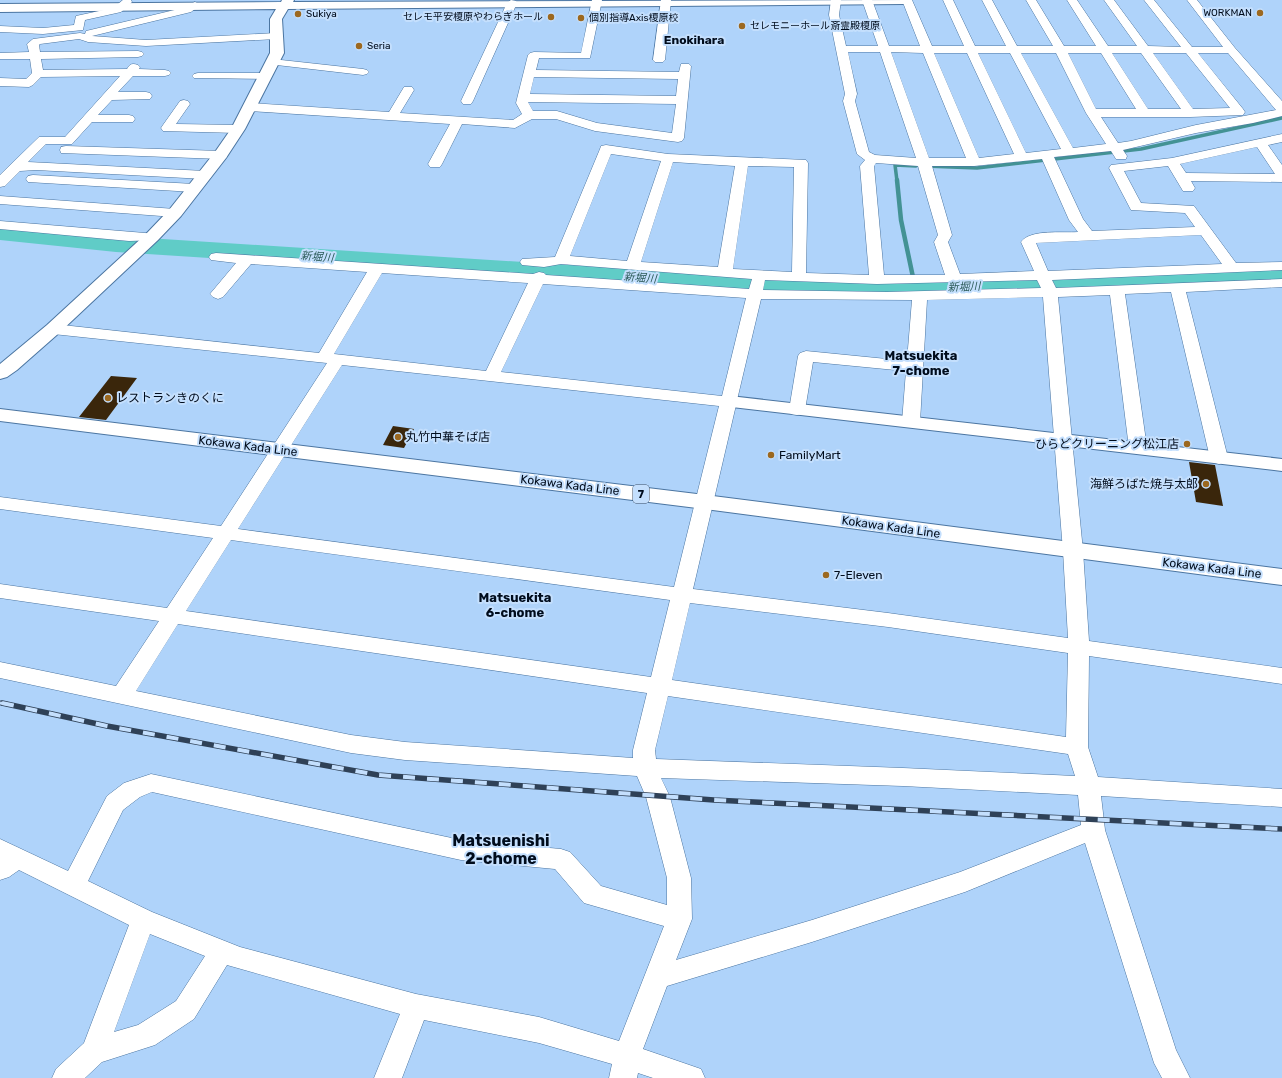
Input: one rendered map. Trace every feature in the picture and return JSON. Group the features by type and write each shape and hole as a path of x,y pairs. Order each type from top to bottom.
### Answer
{"street":[{"path":"0,8 248,0"},
{"path":"836,0 834,15 851,94 849,101 863,154 872,159 924,162 974,162 1116,146 1269,115 1282,111 1192,0"},
{"path":"867,0 924,162 945,235 941,242 954,279"},
{"path":"38,74 33,44 37,42 187,10 201,2 512,3 597,1 906,0 974,162"},
{"path":"948,0 1022,157"},
{"path":"987,0 1069,152"},
{"path":"1031,0 1060,49 1092,113 1116,146 1127,166"},
{"path":"1072,0 1145,113"},
{"path":"1109,0 1190,113"},
{"path":"1149,0 1239,112"},
{"path":"528,115 522,103 534,55 586,56 597,1"},
{"path":"659,60 666,1"},
{"path":"0,373 53,329 147,242 175,213 221,155 238,129 277,53 276,19 286,2"},
{"path":"0,3 125,4"},
{"path":"467,102 512,3"},
{"path":"79,32 80,18 118,10 125,4"},
{"path":"0,29 79,32 88,39 145,49"},
{"path":"0,56 35,56 277,41"},
{"path":"0,183 43,140 68,141 130,72 145,49"},
{"path":"841,49 1231,50"},
{"path":"272,62 363,72"},
{"path":"249,107 515,124 528,115 557,115 595,127 678,138 685,71 530,73"},
{"path":"0,82 29,83 38,74 130,72 166,73"},
{"path":"198,76 265,76"},
{"path":"392,117 408,90"},
{"path":"109,96 146,96"},
{"path":"523,98 682,100"},
{"path":"184,104 167,128 238,129"},
{"path":"1092,113 1239,112 1269,115"},
{"path":"88,118 129,119"},
{"path":"435,164 458,121"},
{"path":"1232,268 1189,208 1136,207 1116,168 1172,162 1282,138"},
{"path":"1172,162 1185,183 1282,176 1260,143"},
{"path":"561,260 606,149 668,158 742,162 801,163 799,277"},
{"path":"66,150 221,155"},
{"path":"1045,154 1051,163 1076,220 1088,236"},
{"path":"633,265 668,158"},
{"path":"872,159 867,166 877,280"},
{"path":"725,272 742,162"},
{"path":"16,167 36,166 205,175"},
{"path":"33,180 194,188"},
{"path":"0,200 175,213"},
{"path":"0,225 129,237 147,242"},
{"path":"1176,1078 1164,1054 1093,830 1089,786 1077,747 1079,648 1073,551 1063,439 1046,282 1028,242 1034,238 1206,232"},
{"path":"216,257 377,268 541,271 758,284 830,297 920,297 1046,282 1232,268 1282,266"},
{"path":"218,294 247,259"},
{"path":"491,377 541,271 561,260 725,272 758,284 799,277 877,280 954,279 1046,282 1117,290 1282,283"},
{"path":"527,262 541,271"},
{"path":"122,695 280,450 330,360 377,268"},
{"path":"625,1067 679,919 679,878 658,797 645,768 644,750 758,284"},
{"path":"1178,288 1219,458"},
{"path":"1117,290 1138,448"},
{"path":"911,422 920,297"},
{"path":"53,329 911,422 1282,465"},
{"path":"797,410 806,356 914,368"},
{"name":"Kokawa Kada Line","path":"0,414 705,502 1282,577"},
{"path":"0,503 683,595 888,620 1282,676"},
{"path":"0,591 1077,747"},
{"path":"0,670 351,744 405,751 645,768 903,777 1089,786 1282,798"},
{"path":"73,885 115,803 132,790 151,783 461,850 561,859 593,895 679,919"},
{"path":"658,977 812,931 965,881 1093,830"},
{"path":"5,859 73,885 142,920 239,958 416,1006 539,1030 625,1067 691,1078"},
{"path":"82,1067 142,920"},
{"path":"82,1067 145,1036 185,1010 222,951"},
{"path":"388,1078 416,1006"}],"building":[{"name":"レストランきのくに","path":"111,376 137,378 106,420 79,417"},
{"name":"丸竹中華そば店","path":"393,426 414,429 404,448 383,445"},
{"name":"海鮮ろばた焼与太郎","path":"1189,462 1215,465 1223,506 1196,502"}],"waterway":[{"path":"925,166 977,168 1141,149 1282,118"},
{"path":"897,181 895,165 916,166"},
{"path":"897,180 901,220 914,282 918,289"},
{"name":"新堀川","path":"0,232 116,244 803,288 918,289 1282,275"}],"railway":[{"path":"0,703 6,704"},
{"path":"6,704 107,726 378,775 714,800 1282,829"}],"place":[{"name":"WORKMAN","path":"1260,13"},
{"name":"Sukiya","path":"298,14"},
{"name":"セレモ平安榎原やわらぎホール","path":"551,17"},
{"name":"個別指導Axis榎原校","path":"581,18"},
{"name":"セレモニーホール斎霊殿榎原","path":"742,26"},
{"name":"Seria","path":"359,46"},
{"name":"レストランきのくに","path":"108,398"},
{"name":"丸竹中華そば店","path":"398,437"},
{"name":"ひらどクリーニング松江店","path":"1187,444"},
{"name":"FamilyMart","path":"771,455"},
{"name":"海鮮ろばた焼与太郎","path":"1206,484"},
{"name":"7-Eleven","path":"826,575"}],"district":[{"name":"Enokihara","path":"694,40"},
{"name":"Matsuekita 7-chome","path":"921,362"},
{"name":"Matsuekita 6-chome","path":"515,604"},
{"name":"Matsuenishi 2-chome","path":"501,849"}]}
